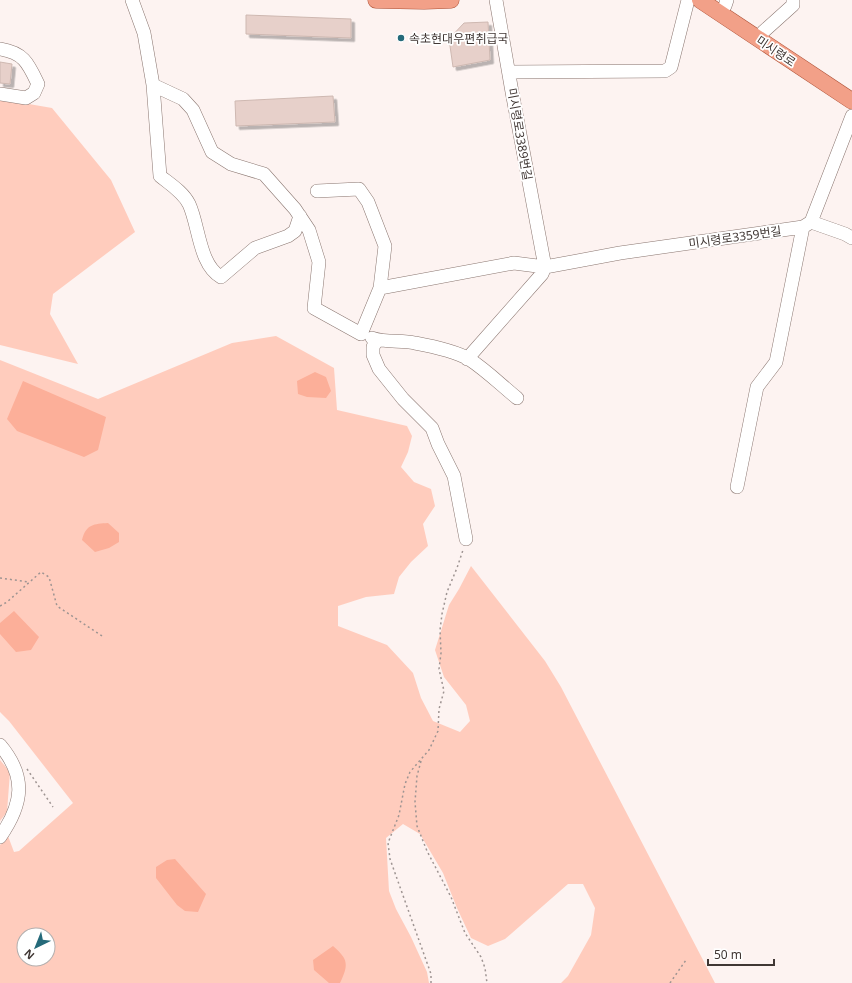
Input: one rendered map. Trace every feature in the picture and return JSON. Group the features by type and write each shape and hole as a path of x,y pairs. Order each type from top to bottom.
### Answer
{"main road":[{"path":"376,0 451,0"},
{"name":"미시령로","path":"700,0 852,102"},
{"name":"미시령로","path":"722,2 852,93"}],"street":[{"path":"132,0 144,33 153,85 160,176 175,187 188,203 207,260 215,273 221,276 255,248 288,236 295,231 300,216"},
{"name":"미시령로3389번길","path":"496,0 545,267"},
{"path":"509,72 666,71 671,67 688,0"},
{"path":"763,32 792,5 793,0"},
{"path":"0,49 10,51 22,57 32,71 38,84 34,93 26,98 0,94"},
{"path":"153,85 183,99 193,110 212,152 231,164 264,174 295,208 309,230 319,262 314,308 361,334 379,340 414,343 448,351 467,358 517,398"},
{"path":"737,487 757,387 776,362 807,224 852,116"},
{"path":"317,191 359,189 368,202 385,246 380,288 361,334"},
{"path":"807,224 845,234 852,238"},
{"name":"미시령로3359번길","path":"380,288 514,262 545,267 620,253 807,224"},
{"path":"467,358 542,274 545,267"},
{"path":"379,340 373,347 373,355 379,370 432,428 438,444 454,476 466,539"},
{"path":"0,745 7,754 17,773 20,795 9,825 0,837"}],"path":[{"path":"431,983 431,974 390,859 388,843 399,815 405,784 410,772 429,750 438,731 439,709 444,691 439,669 442,614 447,592 457,568 466,539"},
{"path":"0,606 41,572 50,577 57,606 102,636"},
{"path":"0,578 30,582"},
{"path":"421,760 417,776 415,802 417,826 427,851 451,897 465,933 481,957 485,968 487,983"},
{"path":"670,983 686,960"}],"shaded area":[{"path":"0,99 52,108 111,180 135,232 53,294 50,314 78,364 0,345"},
{"path":"276,336 334,368 337,410 407,426 412,436 408,452 401,467 414,482 431,489 435,506 423,524 428,546 411,562 399,577 394,594 366,597 338,606 338,626 387,645 413,673 421,698 433,721 460,732 470,721 466,705 444,677 435,650 449,605 471,566 545,661 561,687 715,983 561,983 568,976 591,935 595,908 583,884 568,884 505,939 488,946 471,938 443,873 420,834 403,824 386,838 389,891 396,909 427,972 429,983 0,983 0,845 8,836 14,852 19,851 73,803 9,721 0,712 0,360 98,399 232,343"},
{"path":"315,372 326,377 331,391 326,398 307,397 298,394 297,381"},
{"path":"23,381 106,417 98,450 84,457 17,431 7,419"},
{"path":"108,523 119,533 119,542 109,548 95,552 82,540 84,535 91,526"},
{"path":"14,611 39,637 31,650 16,652 0,634 0,623"},
{"path":"0,760 10,772 7,812 0,821"},
{"path":"175,859 206,894 198,912 185,911 177,905 156,878 156,867 167,860"},
{"path":"333,946 342,955 346,962 345,971 340,983 329,983 314,970 313,960"}],"building":[{"path":"246,15 351,19 351,38 246,34"},
{"path":"488,22 490,60 453,67 449,39 464,23"},
{"path":"0,62 12,64 10,84 0,83"},
{"path":"333,96 335,122 236,126 235,101"}],"place":[{"name":"속초현대우편취급국","path":"401,38"}]}
